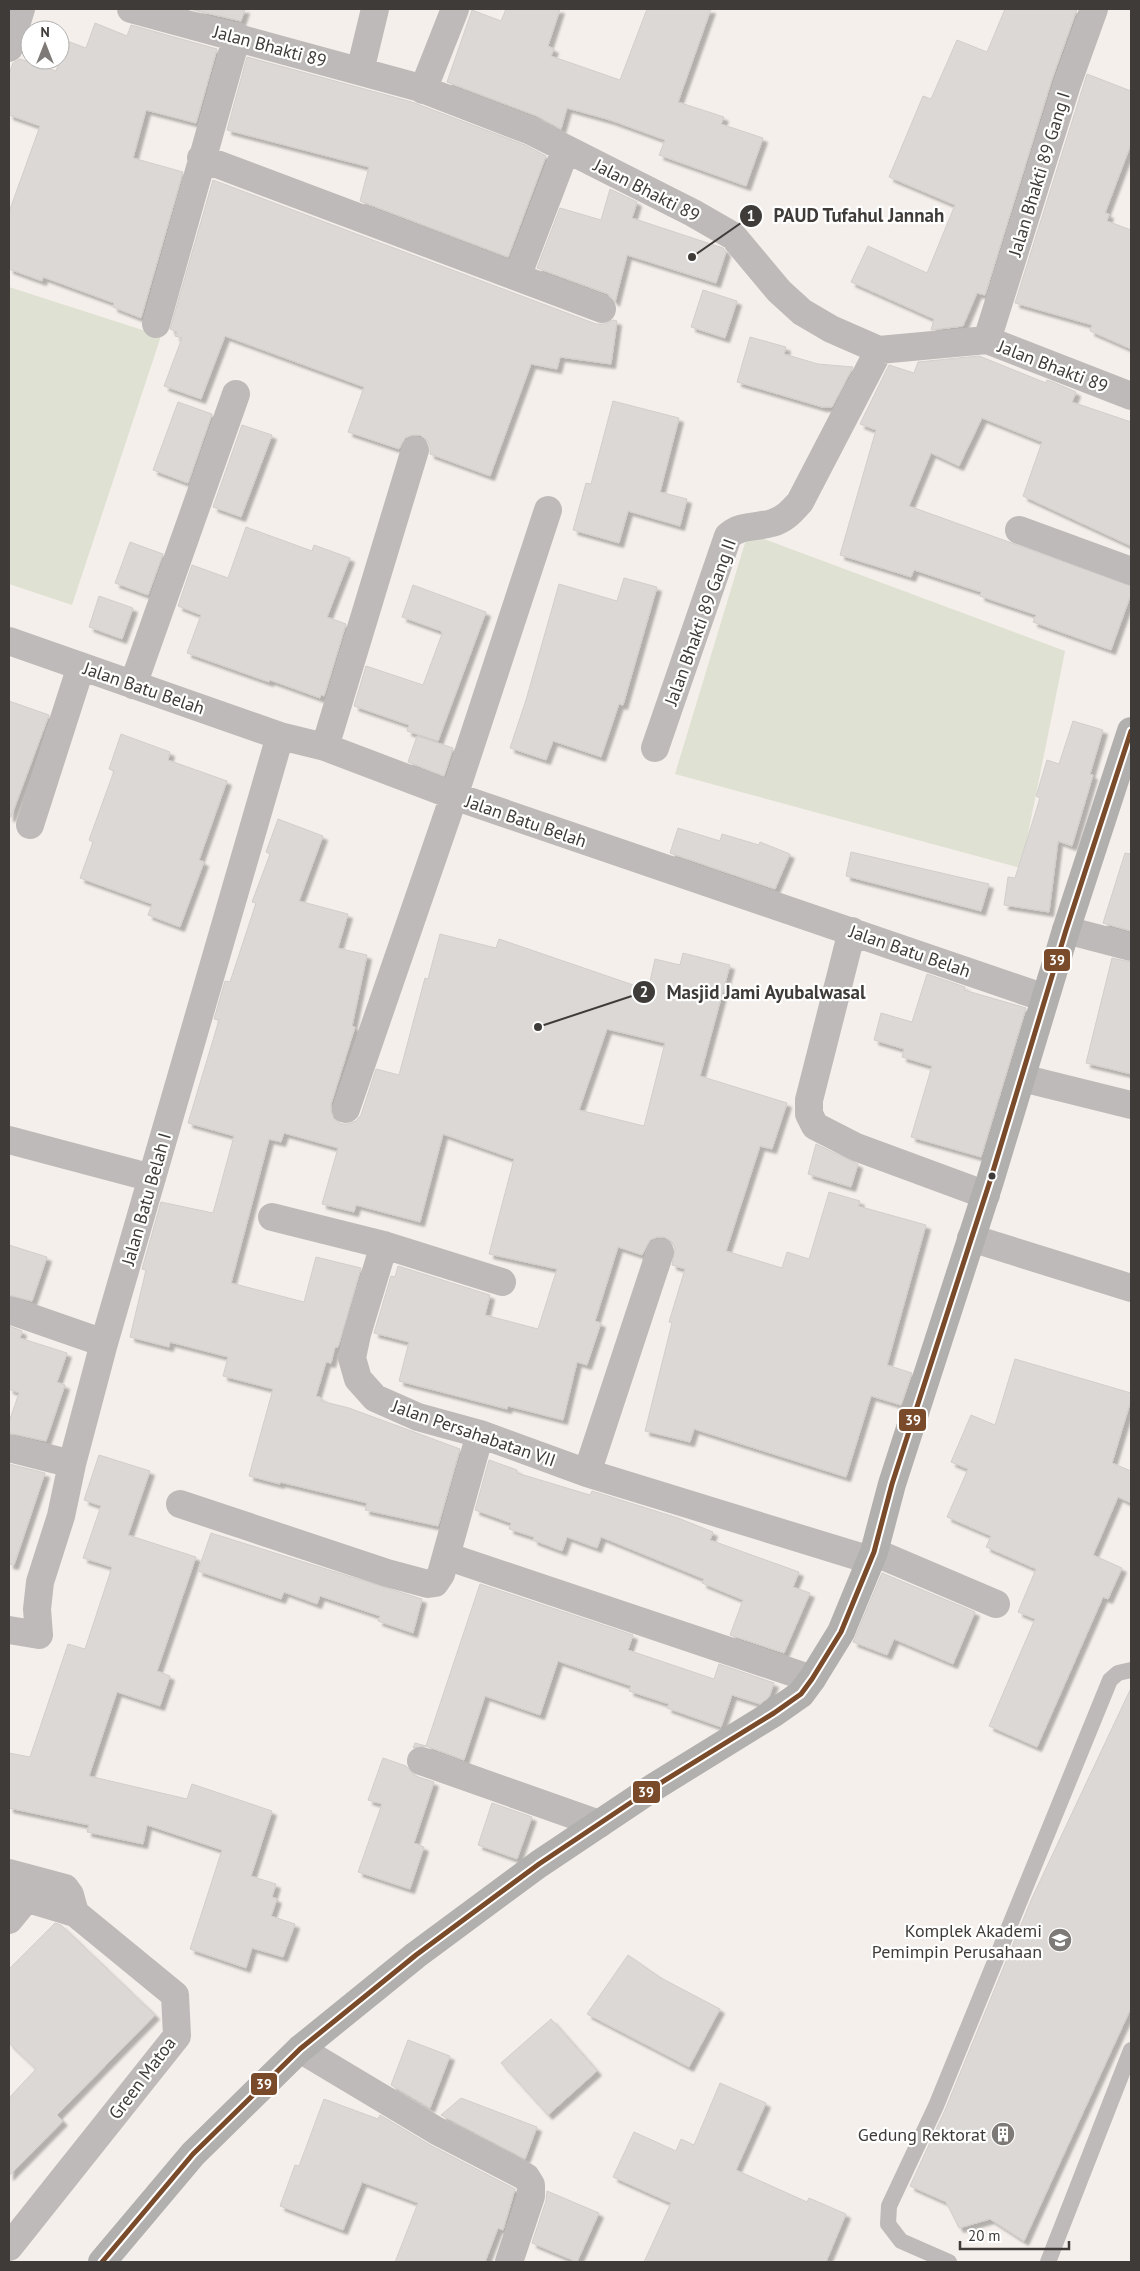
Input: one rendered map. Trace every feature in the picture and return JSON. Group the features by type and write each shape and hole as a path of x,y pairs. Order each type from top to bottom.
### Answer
{"street":[{"path":"9,48 20,9"},
{"name":"Jalan Bhakti 89","path":"131,9 237,36 423,90 531,131 733,236 779,291 802,312 831,329 879,350 987,340 1131,396"},
{"path":"360,71 376,9"},
{"path":"423,90 455,9"},
{"name":"Jalan Bhakti 89 Gang I","path":"987,340 1067,84 1094,9"},
{"path":"156,324 201,158 237,36"},
{"path":"518,277 566,149"},
{"path":"201,158 602,309"},
{"name":"Jalan Bhakti 89 Gang II","path":"655,748 728,536 736,528 773,523 788,515 800,502 879,350"},
{"path":"133,684 236,394"},
{"path":"325,747 415,450"},
{"path":"346,1109 454,796 548,510"},
{"path":"1019,530 1131,571"},
{"name":"Jalan Batu Belah","path":"9,641 280,736 325,747 454,796 1045,998"},
{"path":"30,825 81,666"},
{"path":"102,2262 193,2154 300,2049 416,1955 539,1864 654,1787 774,1713 801,1694 812,1679 841,1632 872,1556 892,1484 986,1194 1066,930 1131,731"},
{"name":"Jalan Batu Belah I","path":"9,1630 39,1635 37,1609 40,1582 62,1516 72,1464 104,1343 280,736"},
{"path":"1066,930 1131,947"},
{"path":"852,931 809,1100 809,1114 815,1126 856,1147 986,1194"},
{"path":"1022,1078 1131,1105"},
{"path":"9,1140 152,1178"},
{"path":"272,1217 384,1245 502,1282"},
{"path":"971,1238 1131,1288"},
{"name":"Jalan Persahabatan VII","path":"384,1245 357,1334 352,1358 358,1379 375,1398 418,1417 480,1434 587,1473 872,1556 996,1604"},
{"path":"587,1473 660,1252"},
{"path":"9,1310 104,1343"},
{"path":"180,1504 387,1573 428,1584 435,1583 446,1556 480,1434"},
{"path":"9,1448 72,1464"},
{"path":"446,1556 812,1679"},
{"path":"421,1760 599,1824"},
{"path":"9,1873 65,1888 70,1895 75,1913"},
{"name":"Green Matoa","path":"9,1920 18,1896 75,1913 175,1995 176,2036 9,2247"},
{"path":"300,2049 437,2131 526,2177 531,2185 531,2196 509,2262"}],"lane":[{"path":"949,2262 901,2241 888,2224 889,2206 936,2106 1110,1680 1118,1673 1131,1670"},
{"path":"1048,2262 1131,2050"}],"shaded area":[{"path":"9,287 161,336 72,605 9,584"},
{"path":"748,533 1065,651 1021,868 675,774"}],"building":[{"path":"189,9 245,9 241,21"},
{"path":"506,9 560,9 548,46 554,49 551,56 620,80 647,9 711,9 678,102 724,117 721,124 763,138 746,186 659,155 665,140 610,120 567,108 561,129 537,116 447,82 472,10 501,21"},
{"path":"1005,9 1077,9 1052,79 985,295 977,293 963,326 931,330 934,319 851,282 868,246 927,273 955,205 889,177 923,96 931,99 957,40 987,52"},
{"path":"95,23 127,36 131,25 217,49 196,123 146,110 133,158 183,172 141,318 113,307 114,303 43,277 42,281 9,269 9,212 40,126 9,115 9,74 13,63 20,59 20,70 70,70 70,42 86,48"},
{"path":"247,57 412,102 525,145 546,156 508,257 360,201 369,167 227,130"},
{"path":"1087,74 1131,91 1131,144 1105,213 1109,214 1107,221 1131,230 1131,349 1090,331 1092,325 1015,303"},
{"path":"213,180 596,324 604,324 613,320 617,321 611,364 560,357 557,369 531,364 490,476 430,454 427,440 420,435 412,435 405,438 399,449 348,432 364,387 225,336 201,399 164,386 182,338 175,336 177,332 170,329"},
{"path":"610,189 637,202 632,218 723,248 726,252 716,283 627,255 615,302 608,294 537,268 560,208 601,220"},
{"path":"703,290 737,301 725,338 691,327"},
{"path":"750,337 786,347 784,354 818,364 853,367 832,407 822,407 737,382"},
{"path":"979,356 1046,383 1047,380 1053,382 1076,392 1072,402 1131,422 1131,546 1023,496 1042,442 982,418 959,466 931,453 909,506 1131,586 1131,594 1111,650 1033,622 1036,615 980,596 981,592 914,570 911,577 840,555 876,430 860,424 889,365 914,373 918,362"},
{"path":"613,401 679,418 660,492 687,499 680,526 628,511 619,543 573,530 586,483 591,484"},
{"path":"178,402 212,414 188,483 153,470"},
{"path":"242,425 272,435 241,517 213,507"},
{"path":"246,527 312,551 314,545 350,558 327,617 346,624 324,696 321,695 320,698 187,653 201,615 178,606 192,565 228,578"},
{"path":"130,542 163,554 148,595 115,583"},
{"path":"624,578 657,587 623,705 619,704 601,757 553,741 546,760 510,748 526,700 559,584 617,601"},
{"path":"413,585 486,612 438,741 407,731 409,725 354,706 366,666 423,685 442,634 441,631 402,617"},
{"path":"99,596 133,608 122,639 89,627"},
{"path":"9,701 49,715 11,817 9,817"},
{"path":"1073,721 1103,730 1090,774 1093,775 1072,846 1058,841 1049,912 1004,905 1008,877 1015,878 1040,798 1036,796 1047,760 1059,764"},
{"path":"121,734 170,752 168,760 227,781 199,860 204,862 180,927 148,915 152,904 80,878 93,842 89,840 114,771 109,769"},
{"path":"417,736 453,748 444,776 408,762"},
{"path":"278,819 323,836 299,901 348,914 338,948 367,955 352,1026 355,1027 331,1104 334,1119 341,1124 356,1121 361,1115 376,1069 399,1075 425,978 428,979 440,934 496,948 499,939 648,990 655,959 680,965 683,953 730,965 700,1076 787,1103 772,1149 760,1146 726,1251 782,1268 787,1252 809,1259 829,1192 860,1201 858,1206 926,1225 887,1365 912,1373 901,1405 871,1396 846,1477 694,1429 690,1442 645,1431 672,1323 669,1322 685,1269 672,1265 675,1248 671,1241 664,1237 650,1240 642,1255 618,1247 595,1321 601,1323 587,1365 577,1362 563,1420 508,1406 507,1409 399,1381 409,1342 374,1333 391,1276 395,1277 398,1266 490,1295 485,1315 538,1329 557,1269 489,1254 514,1159 443,1134 420,1222 356,1205 354,1212 322,1204 338,1148 284,1133 281,1142 269,1139 231,1283 304,1302 316,1257 361,1268 338,1347 335,1347 331,1363 326,1362 316,1396 322,1398 321,1401 349,1408 460,1449 438,1526 365,1510 367,1503 249,1476 273,1389 223,1376 228,1357 170,1342 169,1347 130,1337 146,1270 142,1269 161,1202 213,1213 234,1136 188,1123 219,1020 214,1019 225,981 230,982 256,903 252,902 270,854 266,852","holes":["607,1029 665,1043 644,1126 579,1110"]},
{"path":"678,828 720,841 722,834 759,845 760,842 790,854 775,889 670,853"},
{"path":"851,852 989,884 981,911 846,876"},
{"path":"1125,853 1131,854 1131,931 1103,923"},
{"path":"1112,958 1131,962 1131,1074 1086,1063"},
{"path":"927,974 965,987 964,990 1026,1008 981,1157 911,1137 932,1066 902,1057 904,1049 874,1040 881,1013 912,1022"},
{"path":"816,1144 858,1164 851,1187 808,1174"},
{"path":"9,1245 47,1257 32,1301 9,1295"},
{"path":"9,1326 22,1331 20,1338 67,1353 57,1382 65,1385 46,1441 9,1433 9,1422 19,1393 9,1389"},
{"path":"1015,1359 1131,1393 1131,1400 1112,1463 1131,1471 1131,1503 1118,1497 1093,1555 1122,1568 1108,1599 1103,1597 1037,1747 989,1726 1035,1619 1018,1612 1036,1569 986,1547 991,1536 947,1517 968,1469 951,1462 971,1415 995,1425"},
{"path":"99,1455 150,1471 128,1535 196,1557 157,1671 170,1676 160,1706 117,1692 89,1776 187,1799 192,1784 272,1811 251,1876 276,1884 272,1897 277,1899 271,1916 295,1924 283,1957 252,1948 246,1968 190,1949 222,1850 147,1825 143,1844 87,1832 89,1825 9,1808 9,1753 30,1757 68,1644 85,1649 112,1567 83,1558 101,1506 84,1500"},
{"path":"489,1460 517,1470 517,1473 590,1495 592,1491 678,1518 713,1532 710,1540 799,1572 793,1587 810,1593 784,1653 730,1635 743,1600 702,1583 704,1579 601,1537 597,1548 567,1537 562,1551 533,1540 534,1537 509,1529 511,1523 475,1510"},
{"path":"9,1464 45,1473 14,1565 9,1564"},
{"path":"211,1533 422,1599 413,1633 378,1621 380,1616 320,1596 317,1604 284,1592 281,1599 198,1571"},
{"path":"882,1573 975,1612 953,1664 894,1639 887,1655 853,1642"},
{"path":"480,1584 633,1635 628,1650 714,1679 719,1664 774,1683 769,1697 760,1704 732,1695 721,1727 667,1708 669,1704 629,1691 631,1686 558,1661 540,1715 485,1696 464,1760 426,1746"},
{"path":"1131,1688 1131,2008 1024,2241 990,2219 959,2228 946,2202 910,2186 945,2110 1032,1898"},
{"path":"415,1743 426,1746 413,1748"},
{"path":"383,1758 406,1766 415,1776 434,1782 414,1843 424,1847 410,1889 358,1872 382,1804 368,1800"},
{"path":"492,1803 532,1817 517,1859 478,1845"},
{"path":"55,1923 61,1925 155,2015 57,2115 63,2121 9,2176 9,2098 36,2069 9,2043 9,1969"},
{"path":"628,1955 661,1978 720,2009 689,2067 587,2014"},
{"path":"551,2019 597,2071 548,2115 501,2063"},
{"path":"408,2040 450,2056 430,2108 391,2085"},
{"path":"720,2083 766,2103 736,2170 807,2202 809,2198 846,2214 826,2262 644,2262 671,2203 613,2177 634,2132 676,2151 681,2139 694,2145"},
{"path":"461,2098 537,2127 525,2159 441,2115"},
{"path":"324,2099 378,2119 380,2115 430,2145 515,2189 503,2230 498,2228 485,2262 395,2262 418,2203 362,2182 343,2230 280,2206 295,2165 299,2166"},
{"path":"547,2191 599,2213 577,2262 532,2243 546,2201"}],"transit line":[{"name":"39","path":"102,2262 193,2154 300,2049 416,1955 539,1864 654,1787 774,1713 801,1694 812,1679 841,1632 874,1552 892,1484 990,1181 1066,930 1131,731"}],"place":[{"name":"PAUD Tufahul Jannah","path":"692,257"},
{"name":"Masjid Jami Ayubalwasal","path":"538,1027"},
{"name":"Komplek Akademi Pemimpin Perusahaan","path":"1060,1940"},
{"name":"Gedung Rektorat","path":"1003,2134"}]}
